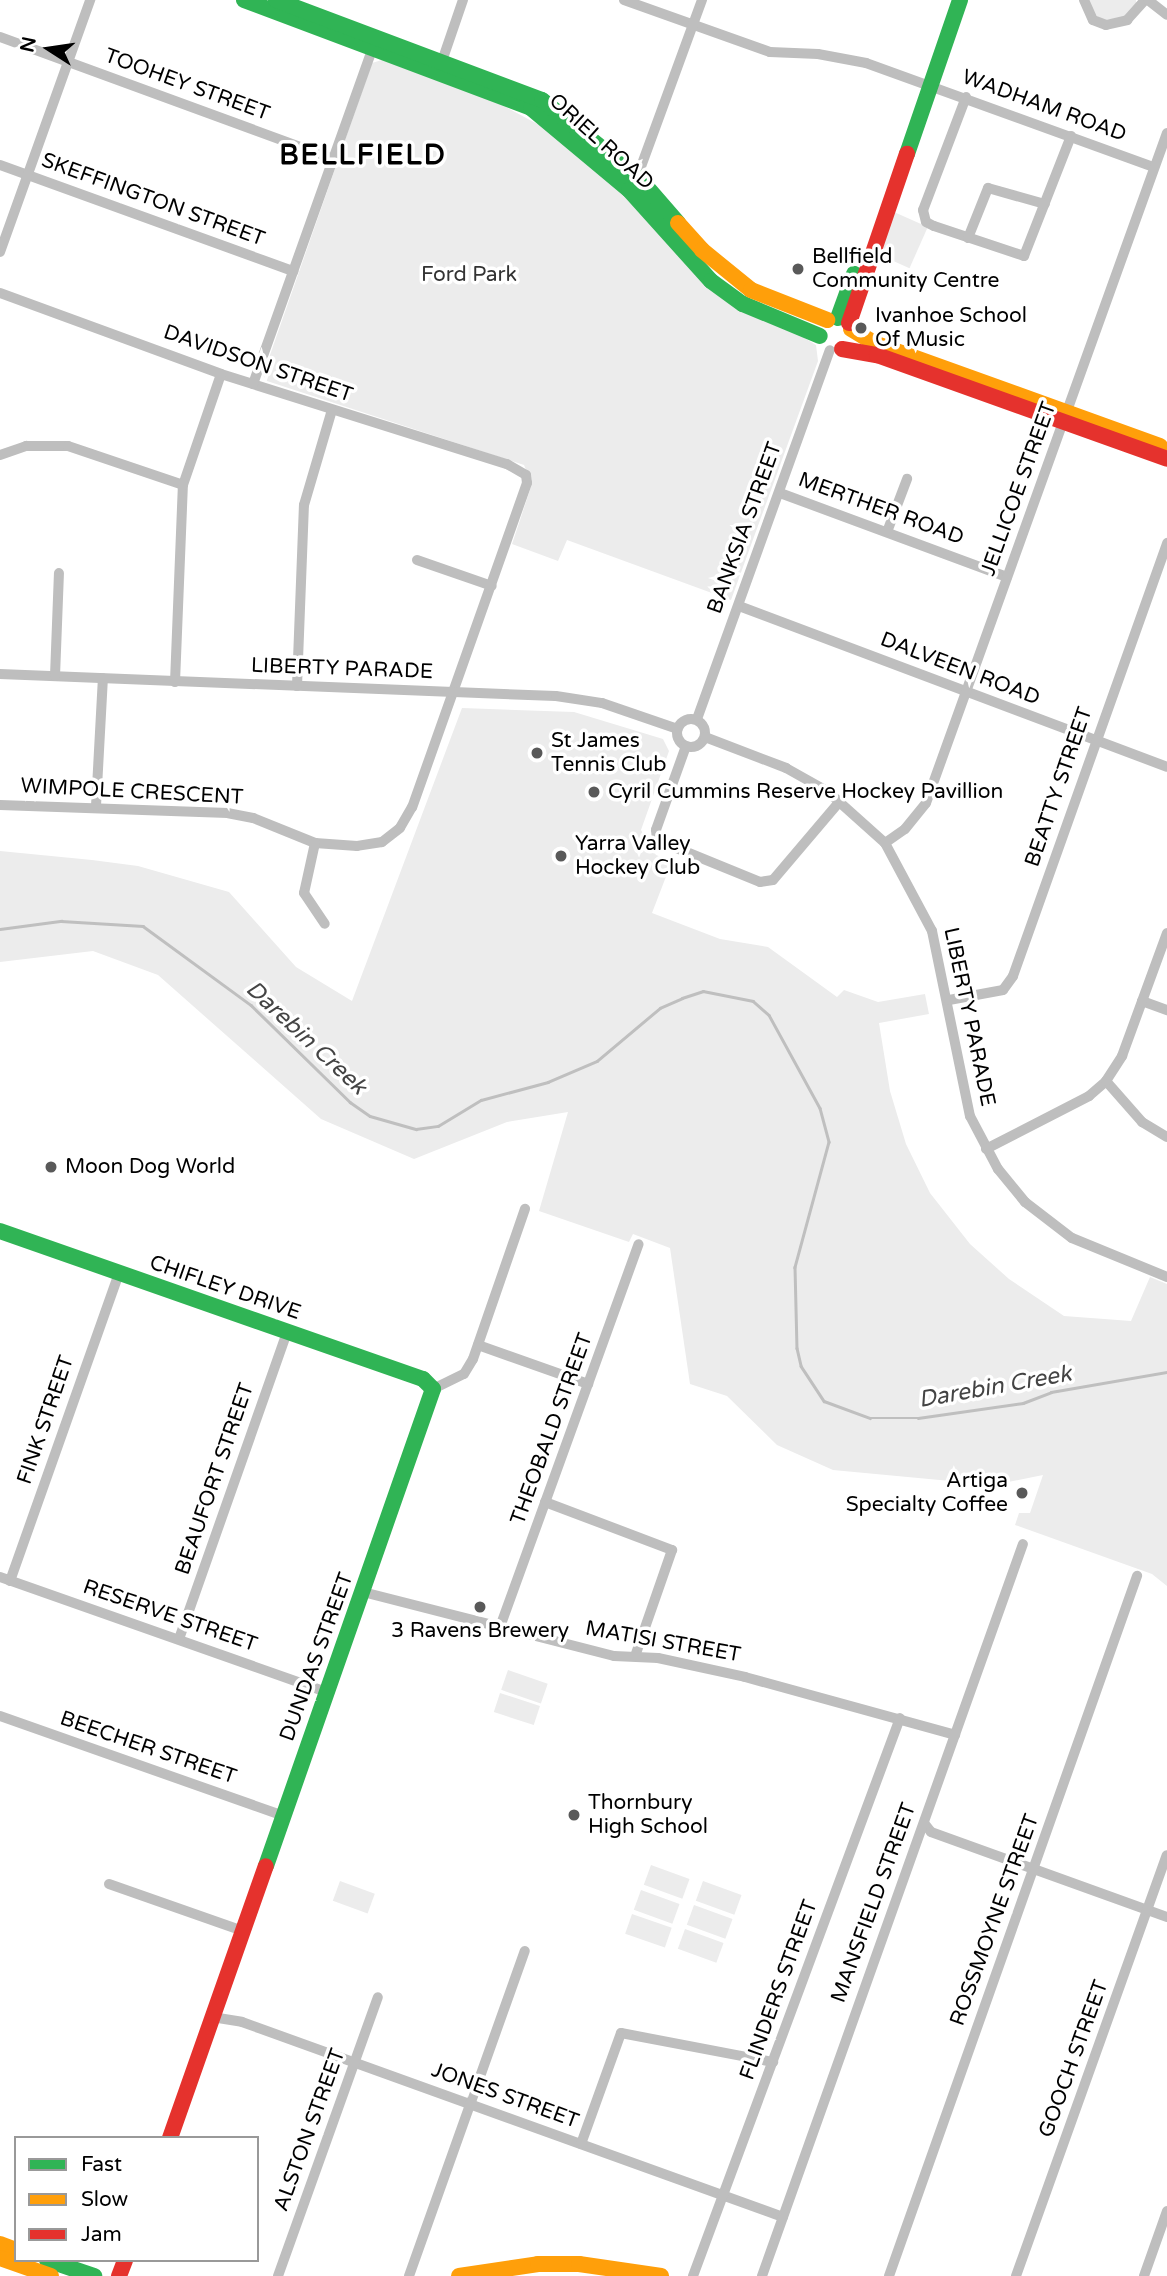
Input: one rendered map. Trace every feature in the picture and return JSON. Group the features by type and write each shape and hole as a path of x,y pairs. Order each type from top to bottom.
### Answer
{"main road":[{"name":"ORIEL ROAD","path":"244,0 375,42"},
{"name":"ORIEL ROAD","path":"276,0 440,67 542,100 702,250 751,290 841,322 874,343 1167,459"},
{"path":"841,322 851,341 836,349 820,336 841,322 925,83 950,0"},
{"path":"925,83 960,0"},
{"name":"ORIEL ROAD","path":"634,184 711,281 744,304 820,336"},
{"name":"ORIEL ROAD","path":"836,349 877,355 1167,449"},
{"name":"CHIFLEY DRIVE","path":"0,1231 423,1379 433,1389"},
{"name":"DUNDAS STREET","path":"171,2136 433,1389"},
{"path":"21,2262 51,2276"},
{"path":"53,2262 94,2276"},
{"path":"459,2276 538,2264 579,2264 661,2276"}],"street":[{"path":"0,253 90,0"},
{"path":"440,67 463,0"},
{"name":"WADHAM ROAD","path":"624,0 770,52 818,54 866,62 1154,167"},
{"path":"634,184 702,0"},
{"path":"1084,0 1093,20 1106,25 1127,20 1147,0 1167,15"},
{"name":"TOOHEY STREET","path":"0,37 334,159"},
{"path":"253,384 375,42"},
{"path":"966,97 923,210 926,222 968,238 1024,256 1071,136"},
{"name":"JELLICOE STREET","path":"885,842 914,820 926,803 1167,133"},
{"name":"SKEFFINGTON STREET","path":"0,165 293,271"},
{"path":"968,238 988,188 1045,204"},
{"name":"DAVIDSON STREET","path":"0,293 221,374 507,464"},
{"name":"BANKSIA STREET","path":"696,719 836,349"},
{"path":"175,682 183,485 221,374"},
{"path":"297,686 304,505 332,410"},
{"path":"0,455 26,446 68,446 183,485"},
{"name":"WIMPOLE CRESCENT","path":"0,805 96,806 228,813 253,818 315,843 357,846 382,842 401,828 527,488 526,475 507,464"},
{"path":"887,532 907,479"},
{"name":"MERTHER ROAD","path":"780,493 1007,577"},
{"name":"BEATTY STREET","path":"948,1000 994,993 1009,984 1167,543"},
{"path":"417,560 492,586"},
{"path":"55,676 59,573"},
{"name":"DALVEEN ROAD","path":"739,606 1167,767"},
{"name":"LIBERTY PARADE","path":"0,674 581,699 678,729"},
{"path":"96,806 103,678"},
{"path":"686,746 698,745 705,737 705,728 696,719 687,719 678,729 686,746 656,830 657,839 667,847 760,882 773,880 840,801"},
{"name":"LIBERTY PARADE","path":"705,737 786,768 840,801 885,842 924,910 948,1000 963,1087 986,1149 1012,1187 1055,1227 1090,1248 1167,1277"},
{"path":"315,843 304,893 325,924"},
{"path":"986,1149 1089,1096 1106,1081 1122,1056 1167,933"},
{"path":"1142,1001 1167,1010"},
{"path":"1106,1081 1142,1122 1167,1138"},
{"path":"433,1389 464,1374 478,1345 525,1209"},
{"name":"THEOBALD STREET","path":"500,1627 639,1244"},
{"name":"FINK STREET","path":"5,1579 119,1273"},
{"name":"BEAUFORT STREET","path":"179,1639 287,1332"},
{"path":"478,1345 588,1384"},
{"path":"545,1503 672,1550 635,1656"},
{"name":"MANSFIELD STREET","path":"762,2276 1023,1544"},
{"name":"ROSSMOYNE STREET","path":"889,2276 1137,1576"},
{"name":"RESERVE STREET","path":"5,1579 326,1692"},
{"name":"MATISI STREET","path":"363,1592 614,1656 635,1656 739,1675 955,1735"},
{"name":"BEECHER STREET","path":"0,1716 284,1816"},
{"name":"FLINDERS STREET","path":"693,2276 900,1718"},
{"path":"924,1823 931,1832 1167,1917"},
{"name":"GOOCH STREET","path":"1016,2276 1167,1855"},
{"path":"109,1884 243,1931"},
{"path":"409,2276 525,1951"},
{"name":"ALSTON STREET","path":"278,2276 378,1997"},
{"name":"JONES STREET","path":"212,2017 242,2022 783,2217"},
{"path":"582,2144 621,2033 773,2062"},
{"path":"1144,2276 1167,2211"}],"green space":[{"path":"1087,0 1136,0 1136,3 1121,19 1103,20 1093,13"},
{"name":"Ford Park","path":"385,59 489,98 556,134 599,170 698,273 816,345 818,361 731,600 567,540 558,561 512,544 532,484 524,465 267,381 263,375 372,63"},
{"path":"894,212 928,227 909,268 876,253"},
{"path":"462,708 574,712 663,739 669,751 641,830 656,855 672,861 652,913 720,939 768,947 837,997 844,990 878,1002 925,994 929,1014 879,1023 890,1091 906,1144 930,1193 970,1244 1009,1279 1064,1316 1131,1321 1150,1277 1167,1284 1167,1586 1152,1574 1015,1525 1019,1513 1030,1513 1043,1475 993,1485 833,1470 777,1445 727,1396 690,1384 670,1248 633,1234 629,1242 539,1211 568,1112 507,1122 414,1159 321,1119 158,975 93,951 0,962 0,851 92,860 138,866 229,892 296,967 352,1001"},
{"path":"508,1670 548,1684 541,1704 501,1690"},
{"path":"500,1693 540,1706 534,1725 494,1712"},
{"path":"651,1865 690,1879 682,1899 644,1885"},
{"path":"340,1881 375,1894 368,1913 333,1901"},
{"path":"703,1881 742,1895 734,1915 696,1901"},
{"path":"641,1890 680,1904 672,1924 634,1910"},
{"path":"694,1905 733,1919 725,1939 687,1925"},
{"path":"632,1914 672,1928 665,1948 625,1934"},
{"path":"685,1929 724,1943 716,1963 678,1949"}],"waterway":[{"name":"Darebin Creek","path":"0,929 61,921 143,926 251,1005 350,1102 370,1116 416,1129 438,1126 481,1100 548,1082 597,1061 660,1008 682,998 703,991 753,1001 769,1015 820,1108 829,1142 795,1267 797,1348 801,1366 824,1401 870,1418 918,1418 1023,1403 1051,1392 1167,1372"}],"traffic: fast":[{"path":"244,0 531,108 629,190 711,281 743,304 820,336"},
{"path":"276,0 542,100 639,178 678,223"},
{"path":"907,154 960,0"},
{"path":"838,318 854,274"},
{"path":"0,1231 423,1379 433,1389 266,1866"},
{"path":"53,2262 94,2276"}],"traffic: slow":[{"path":"678,223 702,250 751,290 827,320"},
{"path":"851,329 874,343 1160,446"},
{"path":"0,2244 14,2249"},
{"path":"0,2258 51,2276"},
{"path":"459,2276 538,2264 579,2264 661,2276"}],"traffic: jam":[{"path":"849,323 907,154"},
{"path":"842,349 877,355 1167,459"},
{"path":"171,2136 266,1866"},
{"path":"119,2276 124,2262"}],"place":[{"name":"Bellfield Community Centre","path":"798,269"},
{"name":"Ivanhoe School Of Music","path":"861,328"},
{"name":"St James Tennis Club","path":"537,753"},
{"name":"Cyril Cummins Reserve Hockey Pavillion","path":"594,792"},
{"name":"Yarra Valley Hockey Club","path":"561,856"},
{"name":"Moon Dog World","path":"51,1167"},
{"name":"Artiga Specialty Coffee","path":"1022,1493"},
{"name":"3 Ravens Brewery","path":"480,1607"},
{"name":"Thornbury High School","path":"574,1815"}],"district":[{"name":"BELLFIELD","path":"363,155"}]}
